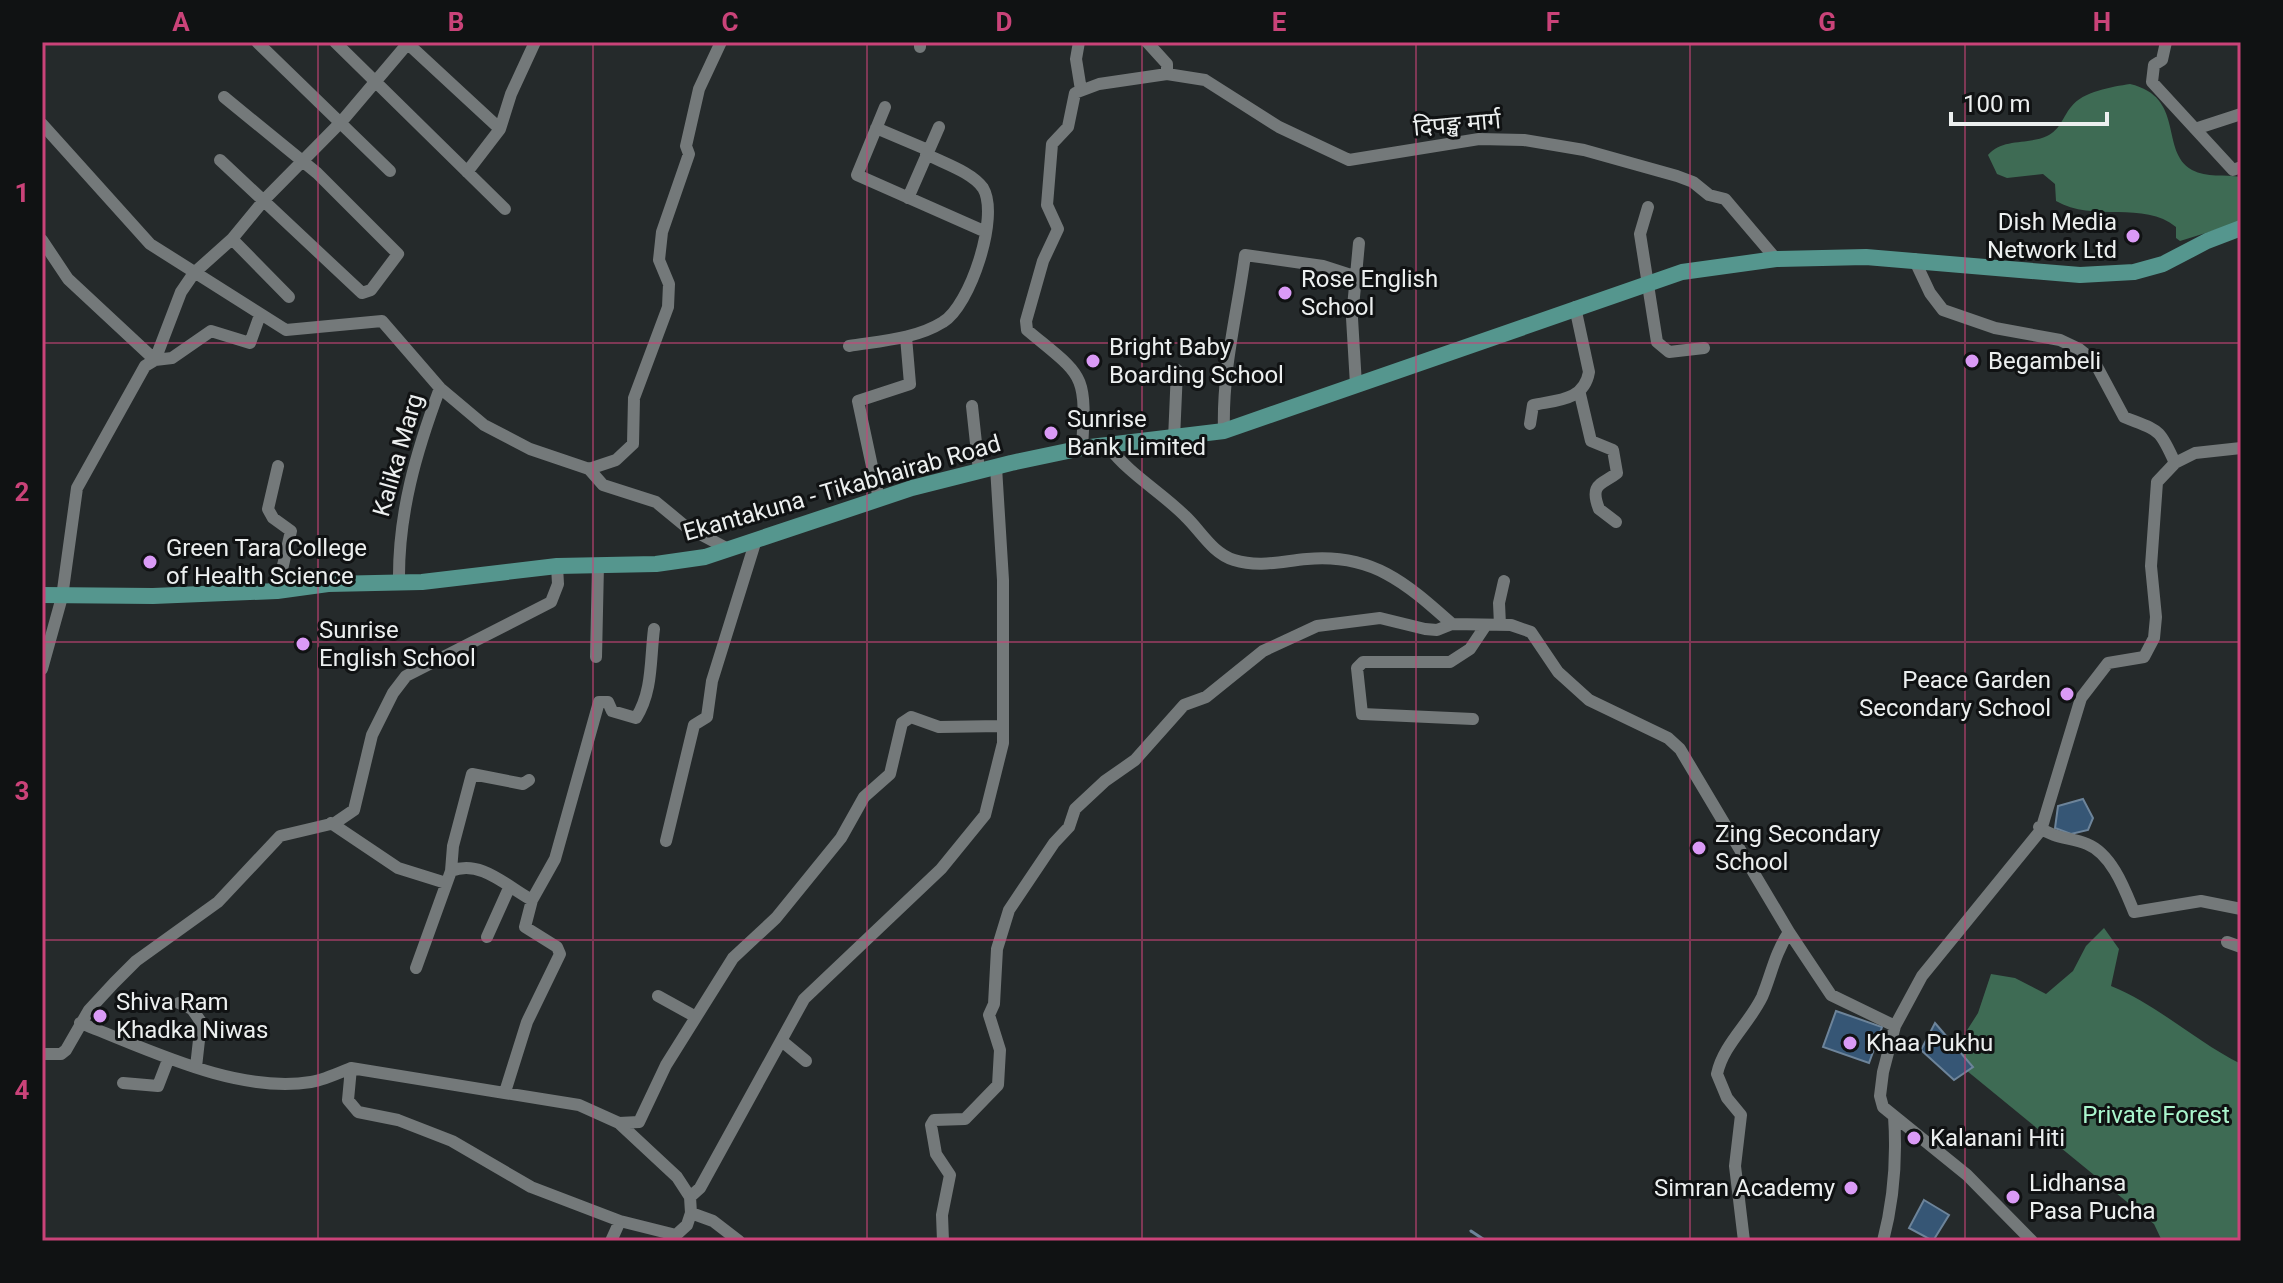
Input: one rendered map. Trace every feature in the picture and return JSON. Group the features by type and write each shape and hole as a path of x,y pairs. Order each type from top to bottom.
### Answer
{"main road":[{"name":"Ekantakuna - Tikabhairab Road","path":"42,595 277,591 328,584 399,582 557,566 656,564 755,543 879,499 996,467 1082,448 1224,431 1682,272 1776,259 1914,259 2080,275 2134,272 2163,264 2207,241 2241,228"}],"street":[{"path":"257,42 272,47 390,171"},
{"path":"335,42 505,209"},
{"path":"155,360 181,292 194,273 232,239 265,199 342,121 408,42 500,129"},
{"path":"467,172 500,129 511,94 535,42"},
{"path":"589,469 616,460 633,444 634,398 668,307 669,284 659,260 662,232 689,154 686,146 699,89 721,42"},
{"path":"1079,42 1076,59 1081,90"},
{"path":"1082,448 1085,401 1075,369 1027,330 1026,321 1043,261 1058,229 1047,205 1052,144 1068,127 1075,93 1167,74 1167,64 1147,42"},
{"path":"2166,42 2162,60 2154,65 2152,82 2198,128 2233,170 2241,167"},
{"name":"दिपङ्ख मार्ग","path":"1167,74 1205,80 1279,127 1349,160 1479,139 1524,140 1584,150 1677,176 1693,182 1709,195 1725,199 1776,259"},
{"path":"220,160 362,293 371,290 398,254 303,161 224,97"},
{"path":"885,107 857,175 986,232"},
{"path":"2198,128 2241,114"},
{"path":"42,124 150,244 260,315 286,330 382,321 440,388 484,425 530,449 589,469 603,485 656,502 685,526 730,550"},
{"path":"908,198 939,127"},
{"path":"849,346 906,337 945,322 966,297 990,215 985,191 977,180 876,128"},
{"path":"1648,207 1640,234 1657,342 1669,352 1704,348"},
{"path":"232,239 289,297"},
{"path":"42,240 68,279 155,360"},
{"path":"1356,385 1352,347 1354,276 1359,243"},
{"path":"1224,431 1226,356 1238,307 1245,255 1323,266 1354,276"},
{"path":"1914,259 1930,293 1943,310 1995,328 2060,340 2079,349 2094,361 2124,417 2150,425 2163,437 2175,463"},
{"path":"1575,307 1589,372 1580,394 1591,441 1613,450 1617,473 1600,482 1596,491 1599,509 1616,522"},
{"path":"42,669 62,597 77,488 145,366 155,360 172,358 211,331 250,343 260,315"},
{"path":"879,499 858,401 910,384 906,337"},
{"path":"1174,439 1177,370"},
{"name":"Kalika Marg","path":"399,582 398,535 408,487 422,434 440,388"},
{"path":"1530,424 1533,405 1580,394"},
{"path":"972,406 979,471"},
{"path":"1108,446 1126,469 1184,515 1213,548 1233,560 1271,565 1336,557 1361,562 1404,581 1452,624"},
{"path":"2032,1241 1967,1175 1883,1107 1880,1096 1895,1026 1922,976 1976,915 2041,830 2039,827 2081,698 2108,663 2144,657 2154,638 2156,617 2151,566 2157,482 2175,463 2195,453 2241,448"},
{"path":"277,591 291,531 273,518 268,509 278,466"},
{"path":"690,1197 700,1188 804,999 941,869 985,815 1003,743 1003,580 996,467"},
{"path":"666,841 694,725 707,717 712,681 755,543"},
{"path":"596,657 598,565"},
{"path":"42,1054 61,1054 80,1023 136,961 195,923 280,836 331,823 354,810 367,749 398,684 406,676 551,602 558,584 557,566"},
{"path":"1473,719 1362,714 1357,668 1363,662 1450,662 1470,649 1493,625 1504,581"},
{"path":"943,1241 942,1215 950,1175 936,1154 931,1125 938,1120 955,1122 965,1119 998,1085 1000,1050 989,1015 996,989 1000,932 1026,884 1069,827 1075,809 1105,781 1135,760 1184,705 1206,697 1263,651 1328,623 1380,618 1425,629 1452,624 1493,625 1531,632 1547,650 1558,672 1589,700 1668,738 1680,749 1789,932 1831,995 1895,1026"},
{"path":"505,1092 527,1022 560,954 557,947 525,927 532,900 555,859 599,702 608,702 612,711 636,718 648,695 654,629"},
{"path":"619,1123 639,1122 666,1065 733,958 776,918 841,838 864,797 890,774 902,723 911,717 939,727 1001,726"},
{"path":"416,968 449,877 453,846 472,774 523,784 529,780"},
{"path":"331,823 398,868 449,877 462,867 481,869 532,900"},
{"path":"2039,827 2052,837 2090,845 2121,879 2134,912 2201,901 2241,909"},
{"path":"487,937 509,888"},
{"path":"1744,1241 1735,1166 1741,1115 1727,1098 1717,1074 1724,1055 1761,998 1773,956 1789,932"},
{"path":"2227,942 2241,947"},
{"path":"658,996 696,1017"},
{"path":"179,1003 192,1009 201,1022 196,1067"},
{"path":"80,1023 168,1060 263,1084 311,1082 351,1068 559,1099 619,1123 677,1177 690,1197 691,1213 687,1225 676,1235 620,1221 531,1187 452,1141 398,1120 358,1112 348,1100 351,1068"},
{"path":"783,1042 806,1061"},
{"path":"123,1083 158,1086 168,1060"},
{"path":"1883,1241 1892,1207 1894,1116"},
{"path":"691,1213 713,1221 739,1241"},
{"path":"611,1241 620,1221"}],"green space":[{"path":"2130,84 2159,100 2166,112 2176,150 2192,170 2210,175 2241,177 2241,222 2180,241 2176,238 2176,227 2163,219 2134,213 2086,211 2056,201 2055,184 2043,174 2007,178 1997,174 1988,155 1994,150 2047,136 2083,97"},
{"name":"Private Forest","path":"2104,928 2119,949 2111,986 2145,1003 2241,1064 2241,1241 2162,1241 2154,1224 1950,1057 1978,1013 1991,974 2015,978 2046,994 2073,971 2086,946"}],"water":[{"path":"2083,799 2093,818 2088,830 2071,834 2055,828 2058,806"},
{"path":"1836,1011 1882,1027 1869,1063 1823,1047"},
{"path":"1935,1023 1973,1067 1954,1080 1921,1050"},
{"path":"1924,1200 1949,1215 1933,1241 1909,1228"}],"waterway":[{"path":"1471,1231 1486,1241"}],"place":[{"name":"Dish Media Network Ltd","path":"2133,236"},
{"name":"Rose English School","path":"1285,293"},
{"name":"Bright Baby Boarding School","path":"1093,361"},
{"name":"Begambeli","path":"1972,361"},
{"name":"Sunrise Bank Limited","path":"1051,433"},
{"name":"Green Tara College of Health Science","path":"150,562"},
{"name":"Sunrise English School","path":"303,644"},
{"name":"Peace Garden Secondary School","path":"2067,694"},
{"name":"Zing Secondary School","path":"1699,848"},
{"name":"Shiva Ram Khadka Niwas","path":"100,1016"},
{"name":"Khaa Pukhu","path":"1850,1043"},
{"name":"Kalanani Hiti","path":"1914,1138"},
{"name":"Simran Academy","path":"1851,1188"},
{"name":"Lidhansa Pasa Pucha","path":"2013,1197"}]}
